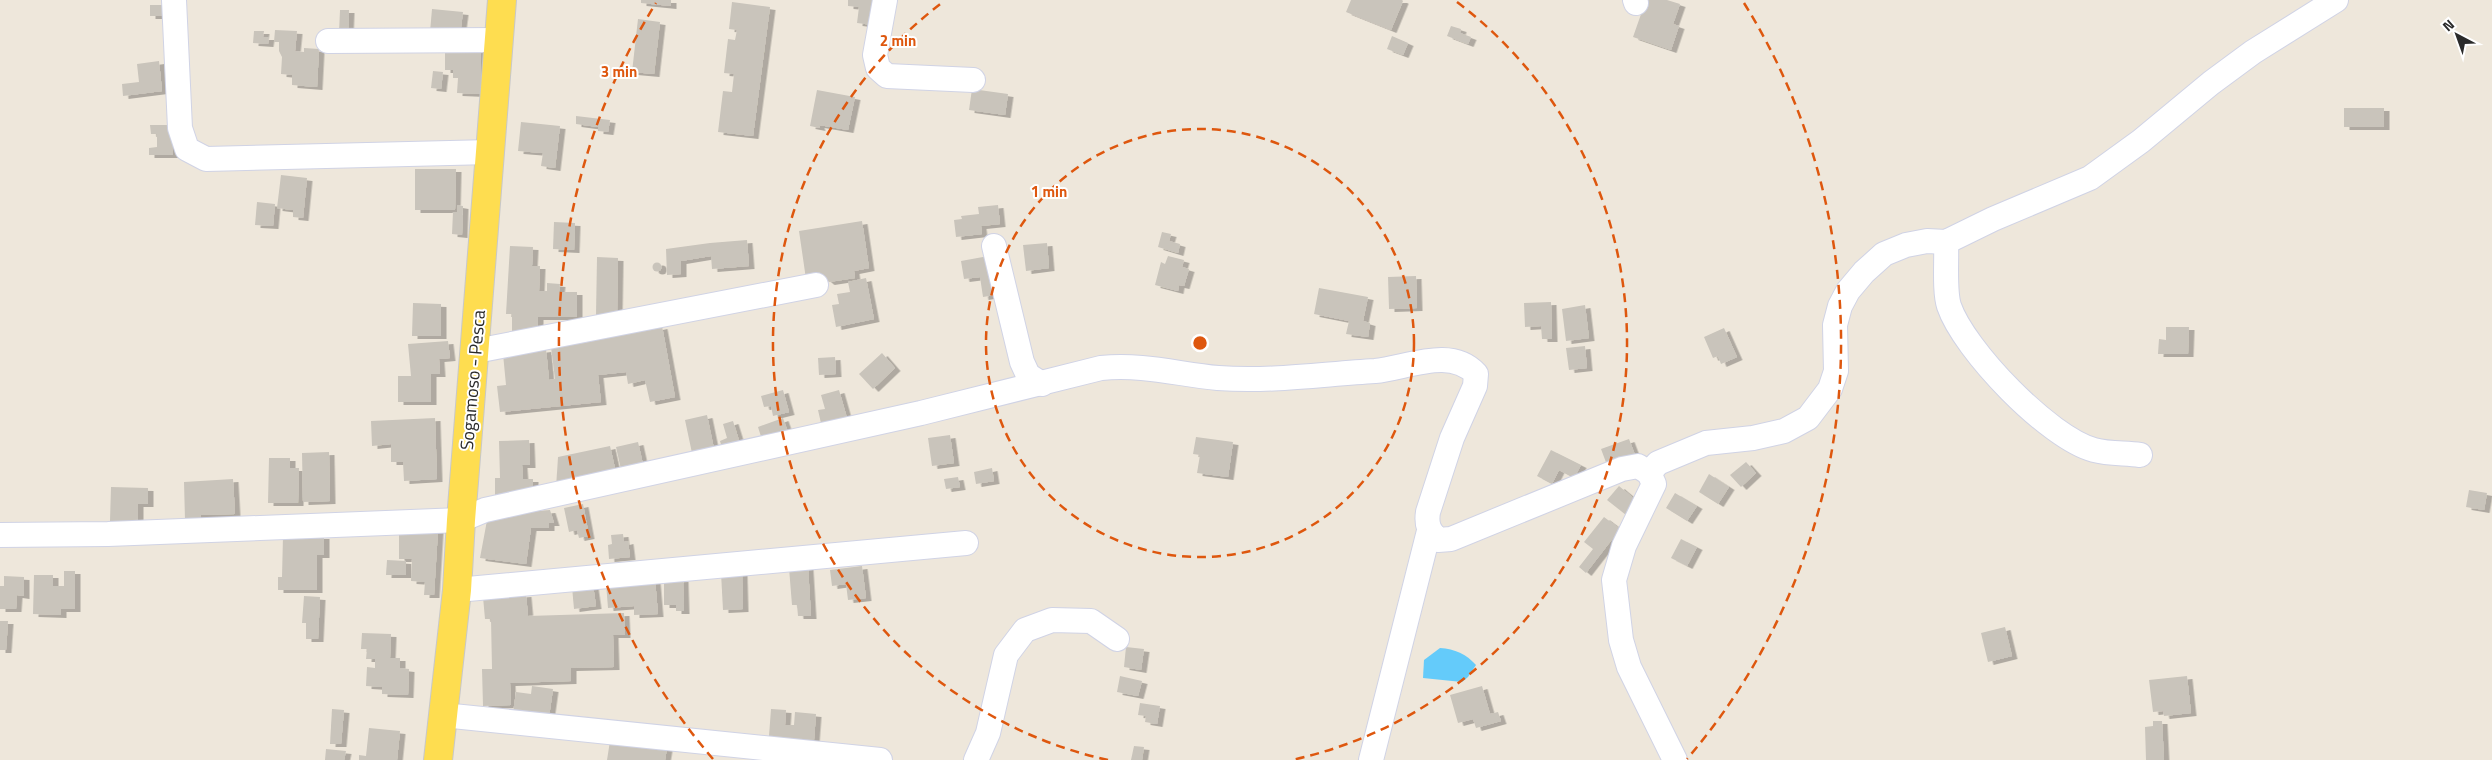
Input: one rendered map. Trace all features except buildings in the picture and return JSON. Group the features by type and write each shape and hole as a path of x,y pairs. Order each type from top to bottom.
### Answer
{"main road":[{"name":"Sogamoso - Pesca","path":"438,760 457,590 502,0"}],"street":[{"path":"174,0 180,128 187,149 206,159 491,152"},
{"path":"885,0 875,55 878,68 888,76 973,80"},
{"path":"1648,473 1658,463 1706,443 1753,438 1784,431 1808,418 1830,389 1837,357 1835,325 1840,306 1848,291 1864,272 1884,254 1906,245 1927,241 1946,242 1993,219 2090,178 2141,141 2218,77 2253,52 2336,0"},
{"path":"328,40 499,40"},
{"path":"1946,242 1948,304 1957,325 1974,351 2029,408 2063,434 2094,450 2140,455"},
{"path":"994,246 1022,362 1028,375 1042,384"},
{"path":"476,351 816,285"},
{"path":"0,535 108,534 461,520 485,510 921,414 1101,368 1129,365 1219,378 1269,379 1392,370 1435,360 1457,361 1469,366 1476,374 1475,386 1452,438 1434,492 1427,522 1429,531 1371,760"},
{"path":"1429,531 1438,540 1444,541 1622,469 1638,466 1648,473 1654,484 1624,546 1614,580 1620,640 1629,667 1675,760"},
{"path":"457,590 966,543"},
{"path":"976,760 988,733 1006,655 1025,630 1052,620 1091,621 1117,639"},
{"path":"443,715 880,760"}],"water":[{"path":"1440,648 1460,653 1476,665 1462,682 1423,678 1424,660"}]}
